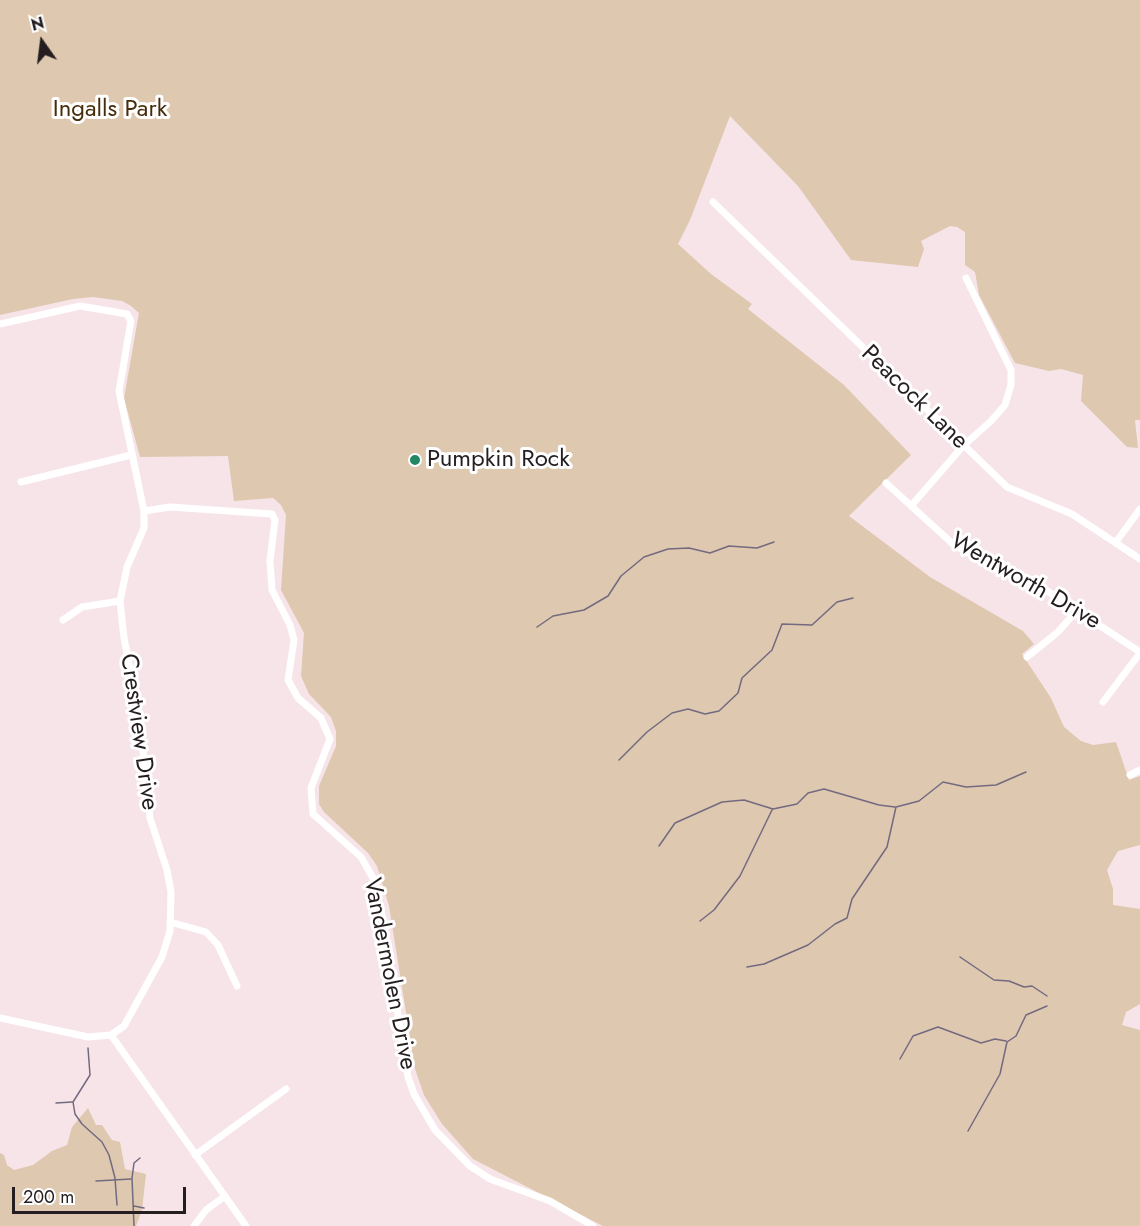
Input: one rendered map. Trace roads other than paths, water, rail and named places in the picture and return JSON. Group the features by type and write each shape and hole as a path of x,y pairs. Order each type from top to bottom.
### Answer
{"street":[{"name":"Peacock Lane","path":"713,202 1011,490 1072,514 1140,559"},
{"path":"911,506 963,446 1005,405 1011,385 1011,370 966,278"},
{"name":"Crestview Drive","path":"0,324 67,307 80,306 127,314 130,321 119,390 144,511 144,528 127,567 120,601 124,638 139,713 150,818 167,870 171,892 170,922 162,957 124,1026 111,1035"},
{"path":"21,482 131,455"},
{"name":"Wentworth Drive","path":"886,483 954,544 979,559 1032,581 1140,653"},
{"name":"Vandermolen Drive","path":"144,511 170,507 272,514 275,520 270,561 272,590 290,625 294,640 288,680 298,698 321,718 330,739 311,788 313,814 361,856 373,878 382,916 405,1063 414,1094 435,1130 470,1166 490,1179 550,1201 593,1226"},
{"path":"1116,542 1140,509"},
{"path":"63,620 82,607 120,601"},
{"path":"1027,657 1058,632 1077,609"},
{"path":"1103,702 1140,653"},
{"path":"1130,776 1140,770"},
{"path":"170,922 206,932 218,945 237,986"},
{"path":"0,1018 88,1038 111,1035 246,1226"},
{"path":"195,1155 286,1089"},
{"path":"194,1226 206,1210 225,1196"}],"waterway":[{"path":"537,627 553,616 584,610 608,596 621,576 644,557 668,549 689,548 710,553 729,546 757,548 774,542"},
{"path":"619,760 647,732 672,713 688,709 705,714 719,711 738,693 742,678 772,650 782,624 812,625 837,602 853,598"},
{"path":"747,967 764,964 808,945 835,924 847,918 852,899 887,847 896,807 919,801 943,782 966,787 996,785 1026,772"},
{"path":"659,846 675,823 722,802 744,800 773,809 797,804 808,793 824,789 879,805 895,807"},
{"path":"700,921 714,910 740,876 772,810"},
{"path":"960,957 994,980 1009,981 1024,987 1032,986 1047,996"},
{"path":"968,1131 1000,1074 1007,1042 1016,1036 1026,1015 1047,1006"},
{"path":"900,1059 913,1036 938,1027 981,1043 995,1039 1006,1041"},
{"path":"88,1048 90,1075 73,1102 75,1114 82,1124 102,1142 109,1155 115,1178 117,1205"},
{"path":"56,1103 72,1102"},
{"path":"134,1226 132,1178 134,1163 140,1158"},
{"path":"96,1181 131,1179"},
{"path":"134,1206 144,1208"}],"place":[{"name":"Pumpkin Rock","path":"415,460"}],"park label":[{"name":"Ingalls Park","path":"110,110"}]}
